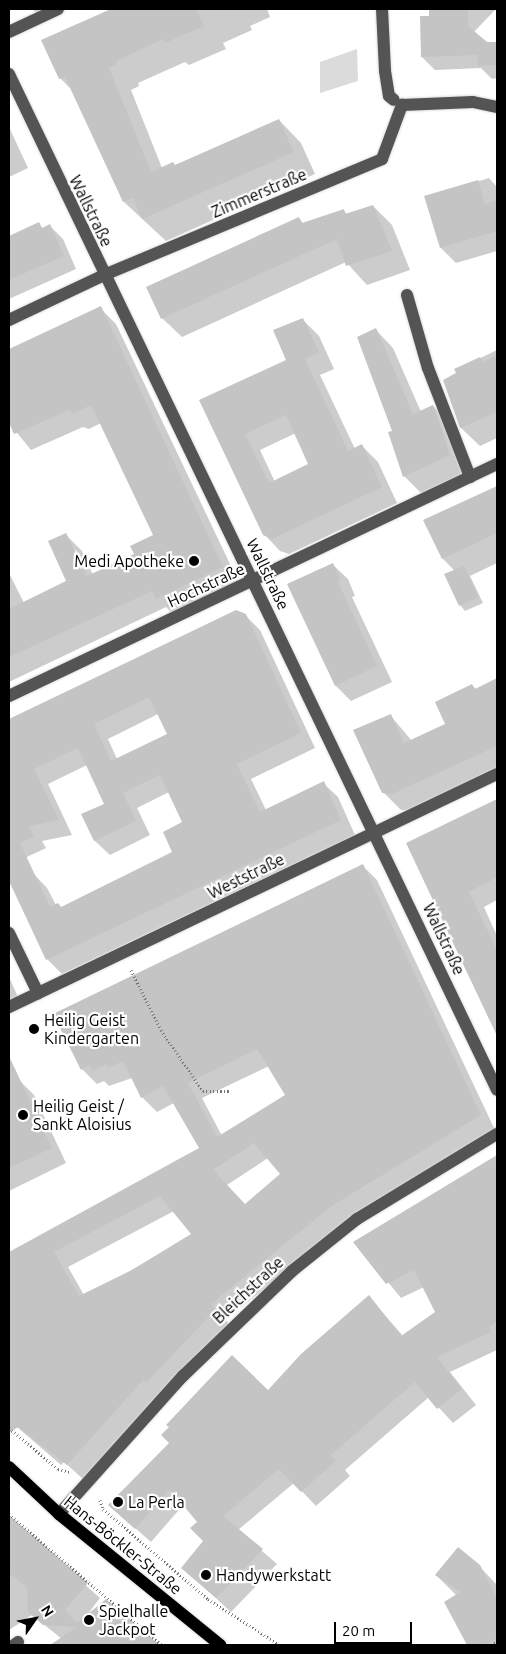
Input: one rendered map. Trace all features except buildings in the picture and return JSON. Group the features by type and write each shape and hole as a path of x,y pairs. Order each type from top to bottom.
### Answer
{"main road":[{"name":"Hans-Böckler-Straße","path":"9,1467 59,1514 220,1645"}],"street":[{"path":"9,32 58,9"},
{"path":"382,9 385,71 390,96 394,100"},
{"name":"Wallstraße","path":"9,74 104,275 375,832 497,1090"},
{"name":"Zimmerstraße","path":"9,320 104,275 382,159 402,105 473,102 497,107"},
{"path":"407,295 428,368 470,477"},
{"name":"Hochstraße","path":"9,696 497,464"},
{"name":"Weststraße","path":"9,1007 497,774"},
{"path":"9,933 38,993"},
{"name":"Bleichstraße","path":"59,1514 182,1376 292,1271 357,1219 497,1134"}],"path":[{"path":"123,954 161,1030 203,1091 229,1091"},
{"path":"9,1428 58,1469 71,1472 86,1484 101,1497 99,1502 103,1509 208,1599 280,1645"},
{"path":"9,1514 162,1645"},
{"path":"491,1645 497,1642"}],"shaded area":[{"path":"357,49 358,81 320,93 320,62"}],"place":[{"name":"Medi Apotheke","path":"194,561"},
{"name":"Heilig Geist Kindergarten","path":"34,1029"},
{"name":"Heilig Geist / Sankt Aloisius","path":"23,1115"},
{"name":"La Perla","path":"118,1502"},
{"name":"Handywerkstatt","path":"206,1575"},
{"name":"Spielhalle Jackpot","path":"89,1620"}]}
